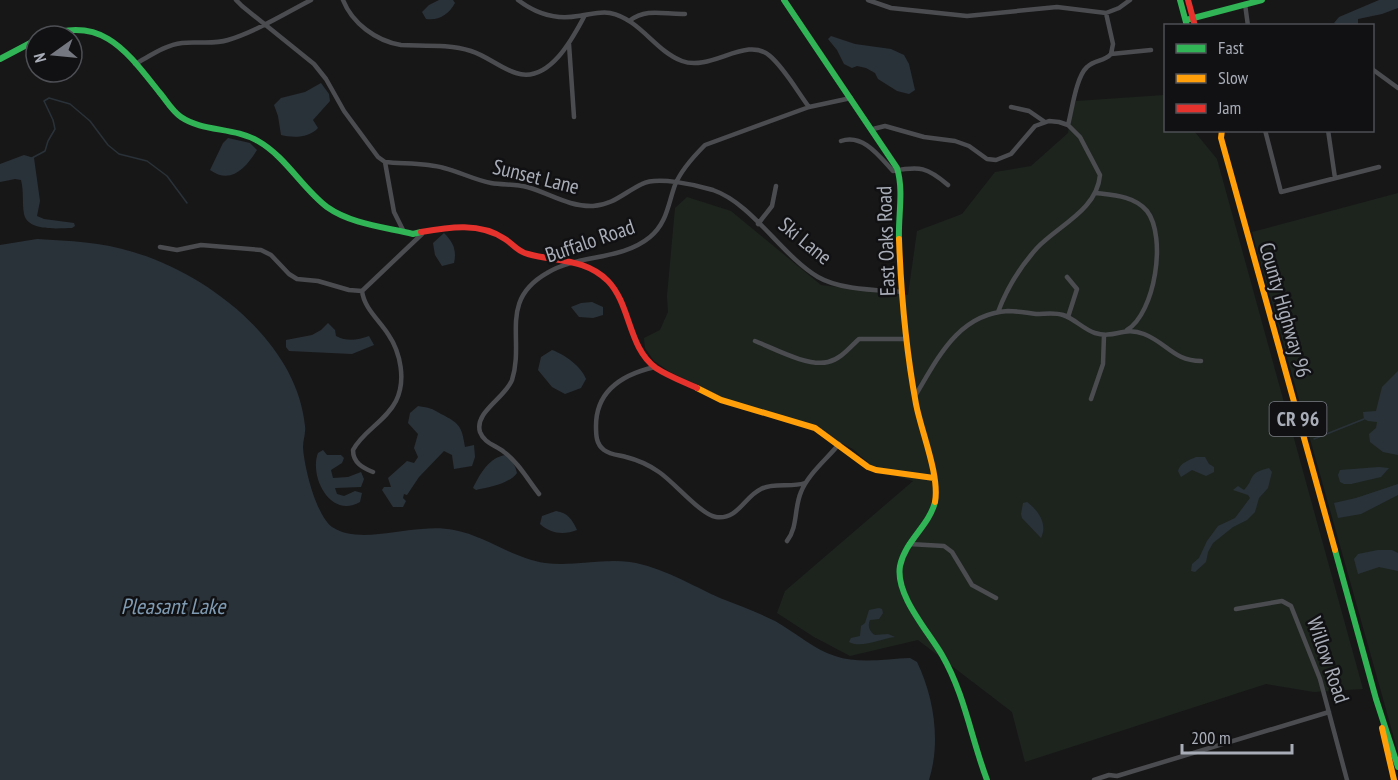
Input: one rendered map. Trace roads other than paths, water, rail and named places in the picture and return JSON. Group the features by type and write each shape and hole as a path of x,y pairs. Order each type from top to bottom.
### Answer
{"street":[{"path":"236,0 314,64 326,80 344,111 378,157 385,162 394,212 404,232"},
{"path":"135,64 178,43 222,42 311,0"},
{"path":"343,0 358,23 390,43 468,50 518,74 529,75 539,72 569,44 585,15"},
{"path":"518,0 530,8 552,16 569,17 610,13 629,21 674,57 685,62 704,63 746,49 766,52 809,107"},
{"name":"East Oaks Road","path":"784,0 899,170 902,189 898,225 909,364 936,491 933,512 926,525 909,544"},
{"path":"868,0 891,8 960,16 1057,7 1106,13 1130,0"},
{"path":"1180,0 1189,21"},
{"path":"1188,0 1189,21"},
{"path":"1189,21 1262,0"},
{"path":"1245,4 1248,24"},
{"path":"629,21 653,11 686,14"},
{"path":"1068,125 1083,70 1094,62 1107,59 1111,54 1113,44 1106,13"},
{"path":"84,31 114,42 171,108 184,119 198,125 238,132 258,141 277,155 318,199 334,211 358,222 413,234 447,228 473,227 498,234 526,254 562,258 593,269 612,285 620,299 637,344 655,368 721,400 815,428 861,462 876,470 934,478"},
{"path":"569,44 574,117"},
{"path":"0,59 24,46"},
{"path":"1111,54 1151,50"},
{"path":"1374,70 1398,88"},
{"name":"Buffalo Road","path":"539,494 510,457 483,439 479,423 482,416 503,395 512,380 516,316 523,295 547,272 561,266 629,248 648,239 666,217 676,183 695,154 705,145 809,107 851,98"},
{"path":"1011,107 1029,111 1045,122"},
{"path":"873,129 885,126 924,137 955,141 969,146 987,159 996,160 1008,156 1030,130 1045,122 1054,121 1068,125 1080,137 1098,170 1100,181 1096,193 1089,204 1049,236 1030,256 1011,284 998,312"},
{"name":"County Highway 96","path":"1216,132 1221,138 1376,699 1398,767"},
{"name":"County Highway 96","path":"1221,138 1222,132"},
{"path":"1266,132 1281,192 1379,167"},
{"path":"1328,132 1335,178"},
{"path":"841,141 846,139 865,144 892,171 924,168 933,172 948,185"},
{"name":"Sunset Lane","path":"385,162 443,168 506,186 524,187 558,199 588,206 610,202 651,180 676,183"},
{"name":"Ski Lane","path":"676,183 704,188 722,194 737,203 801,264 818,277 851,288 902,292"},
{"name":"Ski Lane","path":"758,224 772,206 776,186"},
{"path":"915,396 954,336 975,320 998,312 1051,313 1068,316 1086,329 1104,335 1127,330 1134,326 1149,300 1155,264 1155,231 1146,209 1136,201 1096,193"},
{"path":"160,247 177,250 201,244 261,250 271,255 297,279 318,281 349,290 362,291 422,234"},
{"path":"1067,277 1077,289 1068,316"},
{"path":"362,291 366,305 391,340 401,373 400,391 395,403 353,450 357,463 373,472"},
{"path":"1127,330 1150,337 1180,358 1201,361"},
{"path":"1091,399 1103,363 1104,335"},
{"path":"755,341 808,362 828,362 840,357 859,339 907,339"},
{"path":"655,368 635,373 618,381 604,396 598,408 596,422 596,439 603,449 638,461 655,470 682,490 701,510 714,516 723,517 733,514 756,491 765,487 794,486 805,483"},
{"path":"787,541 794,529 800,495 805,483 839,444"},
{"path":"987,780 964,703 954,678 902,588 900,562 903,554 909,544 944,546 952,552 972,585 996,598"},
{"name":"Willow Road","path":"1236,609 1281,601 1291,606 1316,667 1347,780"},
{"name":"County Highway 96","path":"1376,699 1394,780"},
{"path":"1094,780 1109,775 1116,779 1329,712"}],"water":[{"path":"439,0 453,0 455,3 443,16 426,19 422,12"},
{"path":"1379,0 1398,0 1398,8 1358,19 1358,24 1334,23 1339,17"},
{"path":"831,36 855,44 891,49 904,55 909,64 915,90 909,94 897,91 866,68 857,66 852,68 844,64 828,39"},
{"path":"321,83 329,94 330,101 313,120 318,128 310,134 301,136 281,135 274,105 281,98 305,92"},
{"path":"228,138 250,143 257,150 243,168 225,176 210,170 223,143"},
{"path":"24,155 34,158 40,201 37,216 74,223 75,226 72,228 44,228 31,224 27,220 24,214 21,180 0,182 0,164"},
{"path":"444,233 454,246 455,258 454,263 442,266 435,255 433,243"},
{"name":"Pleasant Lake","path":"37,239 109,246 162,262 218,295 244,316 267,340 285,366 298,395 305,426 304,456 316,502 326,521 342,532 364,535 446,529 466,533 521,557 545,563 619,561 642,564 768,618 819,649 835,656 863,660 910,658 917,662 928,690 934,720 935,750 929,780 0,780 0,245"},
{"path":"592,302 603,307 603,315 593,318 579,317 571,307 581,303"},
{"path":"328,323 335,330 336,336 352,340 369,336 374,345 352,354 289,351 286,347 286,340 312,335"},
{"path":"552,350 567,358 581,370 586,379 581,388 565,394 552,387 538,370 541,357"},
{"path":"1398,371 1398,455 1383,452 1370,442 1369,434 1376,428 1377,422 1364,419 1363,412 1376,411 1382,387"},
{"path":"418,406 432,409 456,423 463,434 465,447 474,445 475,457 472,466 454,469 452,455 444,451 419,477 407,495 404,494 403,498 406,501 403,507 393,507 382,490 384,487 391,487 388,478 407,461 414,463 418,457 414,448 418,434 408,423 410,413"},
{"path":"323,450 327,455 341,455 344,458 342,463 331,470 333,478 348,477 361,472 364,479 361,487 335,488 337,494 344,496 355,491 362,493 360,502 349,506 340,505 324,493 319,483 316,462 318,453"},
{"path":"506,455 513,463 517,473 513,477 493,486 476,490 473,488 490,463"},
{"path":"1196,457 1205,457 1214,467 1214,472 1206,476 1192,470 1181,477 1178,471 1181,466"},
{"path":"1269,468 1272,472 1268,488 1259,498 1255,512 1213,543 1206,562 1195,572 1191,571 1192,564 1199,558 1207,541 1218,526 1235,518 1250,498 1248,495 1233,490 1238,486 1244,490 1254,474"},
{"path":"1389,468 1381,477 1351,484 1340,482 1338,475 1340,470"},
{"path":"1398,484 1398,495 1361,514 1338,518 1334,503"},
{"path":"1027,502 1035,509 1043,523 1041,538 1022,518 1023,503"},
{"path":"556,511 569,517 577,530 558,533 540,524 542,516"},
{"path":"1392,550 1398,553 1398,571 1379,567 1358,574 1354,559 1358,554"},
{"path":"879,608 883,613 879,619 870,620 870,631 875,635 888,634 895,637 865,644 849,642 851,638 860,636 861,626 865,623 869,610"}],"waterway":[{"path":"32,158 45,151 55,129 44,101 49,98 70,104 90,121 108,145 119,154 147,161 167,176 187,203"},
{"path":"1314,439 1364,419"}]}
